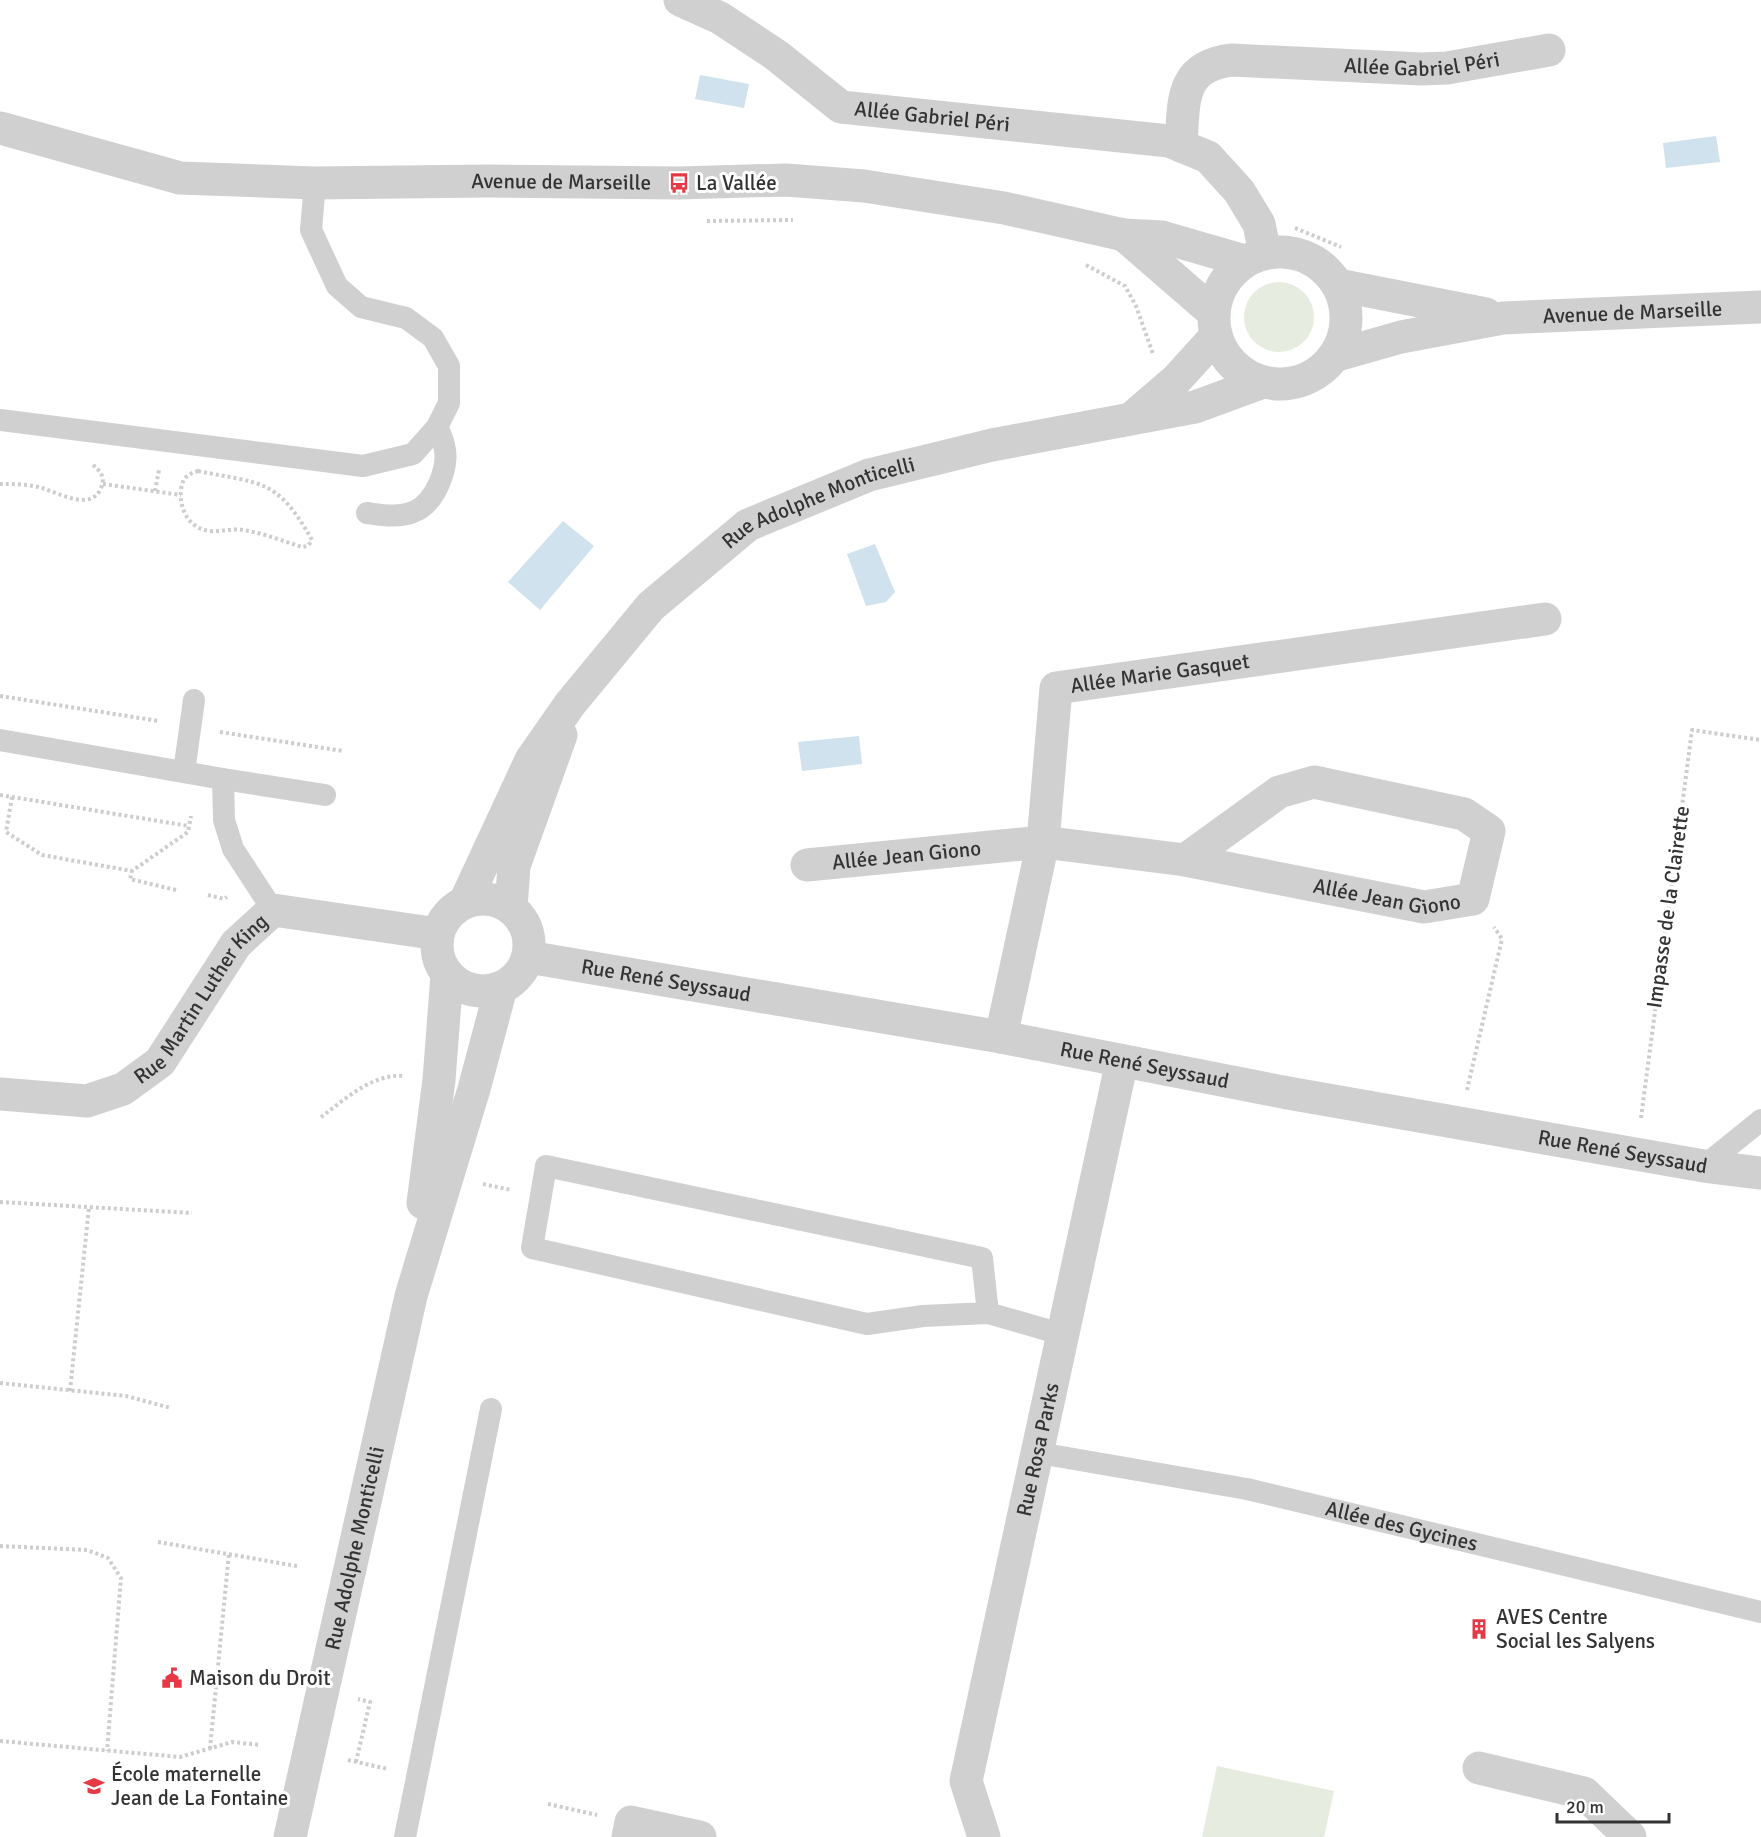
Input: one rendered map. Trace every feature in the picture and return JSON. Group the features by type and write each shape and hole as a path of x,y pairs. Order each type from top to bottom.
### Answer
{"street":[{"name":"Allée Gabriel Péri","path":"680,0 720,18 776,55 841,108 1169,141 1208,157 1239,191 1260,224 1255,257"},
{"name":"Allée Gabriel Péri","path":"1180,146 1184,98 1196,72 1212,62 1232,60 1421,69 1447,68 1549,50"},
{"name":"Avenue de Marseille","path":"0,128 180,178 315,183 786,180 864,186 981,205 1124,235 1162,237 1255,257"},
{"name":"Avenue de Marseille","path":"1124,235 1215,325"},
{"path":"1286,252 1306,257 1324,268 1338,285 1345,302 1346,321 1343,339 1334,356 1320,370 1303,380 1283,384 1263,382 1242,373 1226,357 1215,325 1218,293 1229,275 1255,257 1286,252"},
{"name":"Avenue de Marseille","path":"1338,285 1503,318"},
{"name":"Avenue de Marseille","path":"1334,356 1401,337 1503,318 1761,307"},
{"name":"Rue Adolphe Monticelli","path":"1133,417 1176,380 1215,325"},
{"name":"Rue Adolphe Monticelli","path":"411,1296 439,1080 447,975 439,962 436,948 438,934 452,909 465,902 531,760 570,704 651,606 748,525 869,475 993,445 1195,407 1263,382"},
{"name":"Allée Marie Gasquet","path":"1001,1037 1043,842 1056,688 1545,620"},
{"name":"Rue Adolphe Monticelli","path":"511,909 514,866 552,768 570,704"},
{"name":"Allée Jean Giono","path":"807,864 1043,842 1185,860 1424,907 1473,899 1489,831 1464,814 1314,782 1278,792 1185,860"},
{"path":"447,975 458,985 486,992 501,988 518,975 528,957 527,930 511,909 489,899 465,902"},
{"name":"Rue Martin Luther King","path":"0,1094 87,1101 123,1089 160,1062 236,944 273,910 438,934"},
{"name":"Rue René Seyssaud","path":"528,957 1001,1037 1704,1166 1761,1173"},
{"name":"Rue Adolphe Monticelli","path":"290,1837 411,1296 474,1089 501,988"},
{"name":"Rue Rosa Parks","path":"984,1837 966,1781 1039,1453 1061,1334 1122,1061"},
{"path":"1479,1768 1584,1793 1630,1837"},
{"path":"630,1830 700,1837"}],"lane":[{"path":"0,420 363,466 413,454 437,427 449,403 449,366 433,338 406,318 361,307 337,286 311,230 315,183"},
{"path":"367,513 394,516 415,512 431,499 444,464 445,446 437,427"},
{"path":"184,772 194,700"},
{"path":"0,740 325,795"},
{"path":"224,779 224,820 233,849 273,910"},
{"path":"1704,1166 1761,1120"},
{"path":"988,1313 982,1258 546,1166 532,1248 867,1324 923,1317 988,1313 1061,1334"},
{"path":"405,1837 491,1409"},
{"name":"Allée des Gycines","path":"1039,1453 1247,1489 1761,1612"}],"path":[{"path":"697,221 801,220"},
{"path":"1286,225 1343,248"},
{"path":"1077,261 1125,286 1136,306 1151,353 1157,358"},
{"path":"0,484 41,488 77,500 90,499 99,493 103,484 102,473 93,464 84,461"},
{"path":"198,471 248,479 272,489 290,507 312,540 308,546 302,547 244,530 210,531 196,526 184,515 181,495 182,484 188,474 198,471"},
{"path":"103,484 181,495"},
{"path":"208,730 343,751"},
{"name":"Impasse de la Clairette","path":"1636,1154 1692,730 1761,740"},
{"path":"0,795 189,826"},
{"path":"12,797 6,832 42,855 132,871"},
{"path":"1460,1123 1502,939 1473,899"},
{"path":"321,1118 366,1084 395,1075 439,1080"},
{"path":"479,1183 541,1196"},
{"path":"0,1202 192,1213"},
{"path":"70,1391 89,1207"},
{"path":"0,1383 126,1396 171,1408"},
{"path":"158,1542 297,1566"},
{"path":"0,1546 87,1550 108,1558 121,1578 107,1751"},
{"path":"210,1749 229,1553"},
{"path":"356,1762 370,1701"},
{"path":"0,1741 180,1757 232,1742 261,1745"},
{"path":"548,1804 630,1830"}],"shaded area":[{"path":"1279,282 1298,288 1308,298 1314,317 1308,336 1298,346 1279,352 1260,346 1250,336 1244,317 1250,298 1260,288"},
{"path":"1217,1766 1334,1791 1324,1837 1202,1837"}],"water":[{"path":"700,75 749,84 744,108 695,99"},
{"path":"1716,136 1720,162 1666,168 1663,143"},
{"path":"563,521 594,546 540,610 508,582"},
{"path":"875,544 895,592 886,602 866,606 847,554"},
{"path":"859,736 862,764 802,771 798,742"}],"place":[{"name":"La Vallée","path":"679,183"},
{"name":"AVES Centre Social les Salyens","path":"1479,1629"},
{"name":"Maison du Droit","path":"172,1678"},
{"name":"École maternelle Jean de La Fontaine","path":"94,1786"}]}
